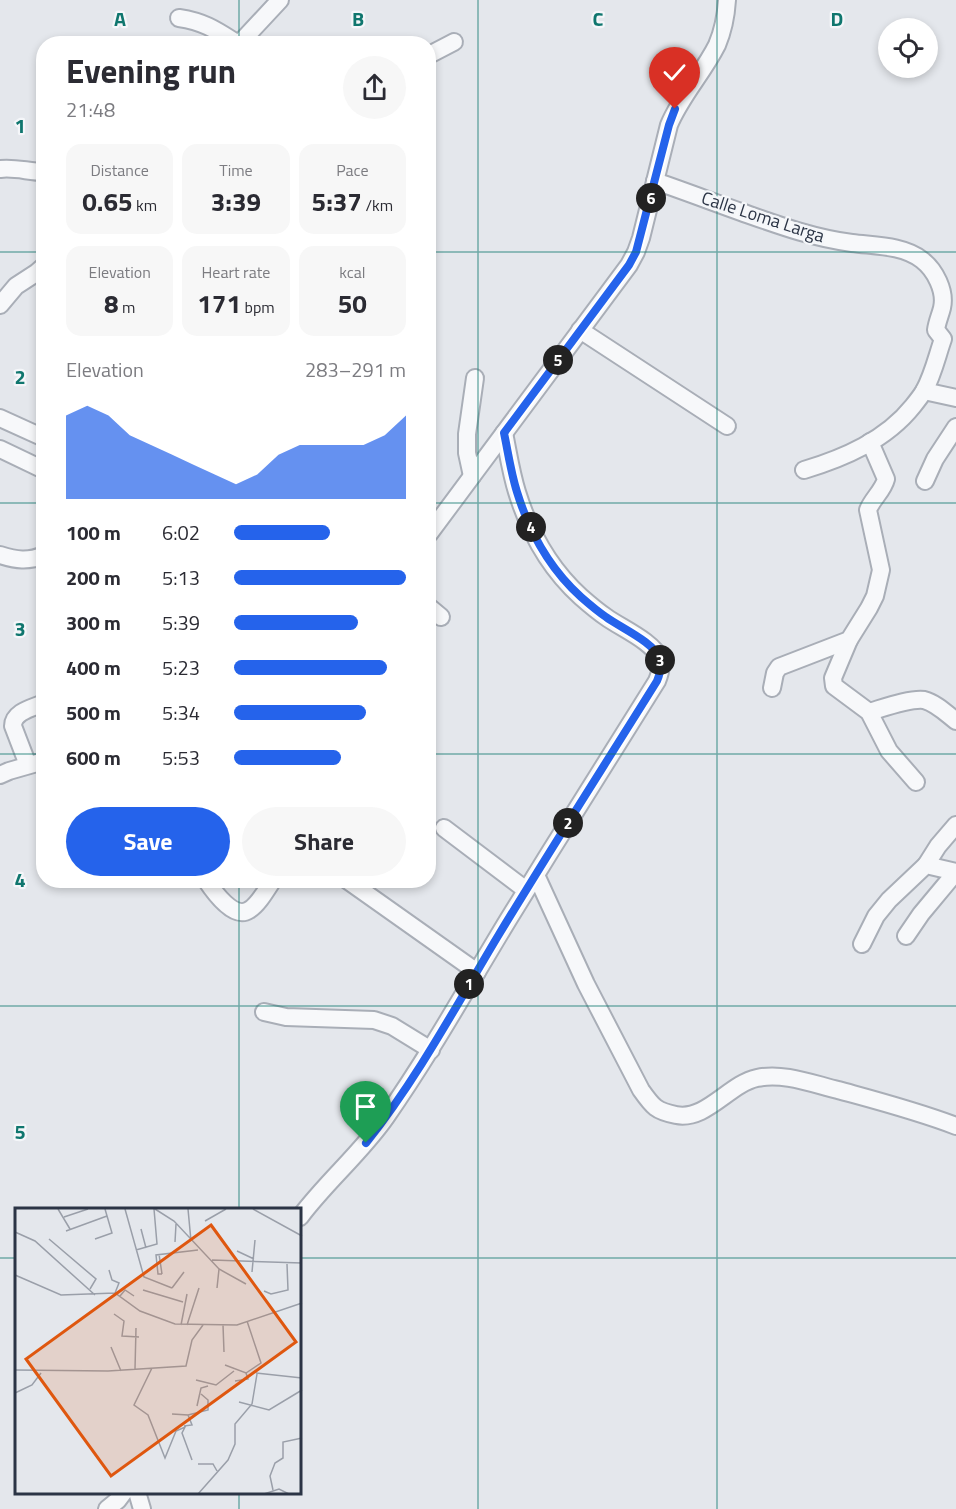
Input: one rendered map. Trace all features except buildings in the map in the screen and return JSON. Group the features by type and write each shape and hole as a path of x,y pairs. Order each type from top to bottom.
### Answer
{"street":[{"path":"246,36 280,0"},
{"path":"436,512 472,476 629,265 636,252 669,125 675,109 717,44 725,21 727,0"},
{"path":"180,18 210,26 226,36"},
{"path":"436,51 454,42"},
{"path":"3,167 36,172"},
{"name":"Calle Loma Larga","path":"655,181 808,234 909,252 923,260 935,274 941,290 942,307 936,330 949,338"},
{"path":"0,305 16,286 36,273"},
{"path":"580,330 727,426"},
{"path":"804,470 830,463 892,428 924,391 949,338"},
{"path":"472,476 467,453 467,434 475,378"},
{"path":"924,391 956,398"},
{"path":"0,418 36,434"},
{"path":"925,481 935,459 956,427"},
{"path":"302,1214 385,1119 431,1050 526,890 657,681 661,669 660,658 652,647 605,617 580,596 559,573 542,549 525,517 516,489 504,433"},
{"path":"870,442 886,479 868,510 881,570 875,596 849,640 832,682 837,690 869,712 889,751 916,782"},
{"path":"0,449 36,467"},
{"path":"0,555 20,560 36,559"},
{"path":"772,688 775,673 779,667 849,640"},
{"path":"869,712 915,700 926,700 956,721"},
{"path":"0,775 36,763 13,726 13,721 18,714 36,706"},
{"path":"862,944 876,916 889,900 926,865 956,825"},
{"path":"444,828 526,890"},
{"path":"906,936 956,872 926,865"},
{"path":"536,875 586,984 641,1090 662,1112 682,1117 701,1112 739,1085 756,1078 774,1076 795,1079 898,1106 956,1126"},
{"path":"212,888 222,901 241,913 252,908 267,888"},
{"path":"358,888 477,972"},
{"path":"264,1012 295,1017 374,1020 392,1026 431,1050"},
{"path":"107,1509 122,1494"},
{"path":"138,1494 142,1509"}],"route":[{"path":"366,1143 385,1119 431,1050 526,890 657,681 661,669 660,658 652,647 605,617 580,596 559,573 542,549 525,517 516,489 504,433 629,265 636,252 675,109"}]}
